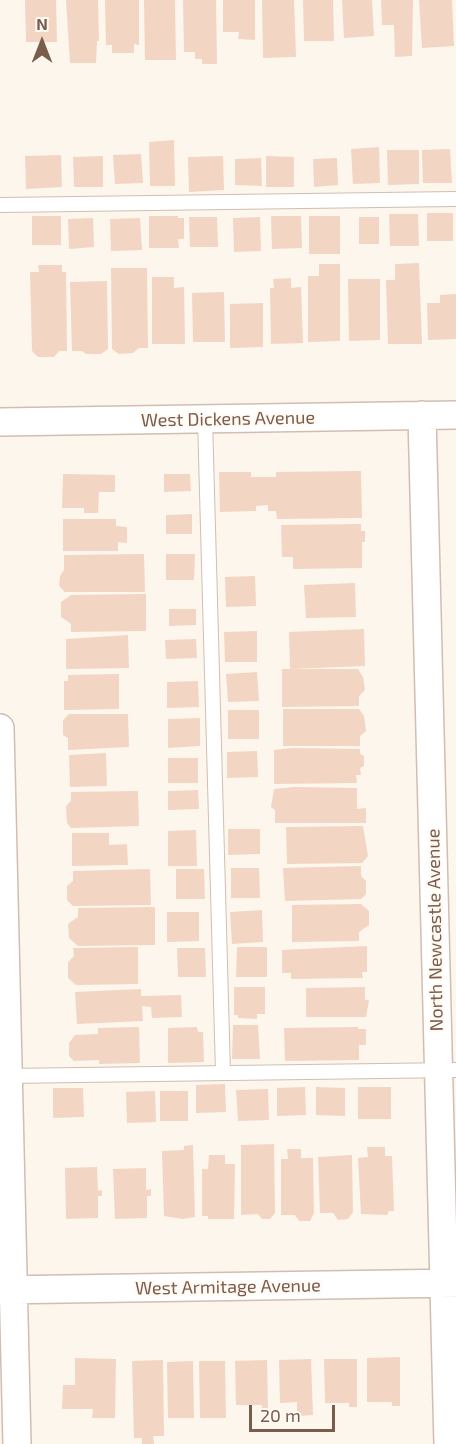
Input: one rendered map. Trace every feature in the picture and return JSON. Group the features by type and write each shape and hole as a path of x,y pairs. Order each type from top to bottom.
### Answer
{"street":[{"name":"North Newcastle Avenue","path":"422,415 447,1070 450,1283 448,1444"},
{"name":"West Dickens Avenue","path":"0,422 456,415"},
{"path":"0,728 7,1290 17,1444"},
{"name":"West Armitage Avenue","path":"7,1290 450,1283"}],"lane":[{"path":"0,205 456,199"},
{"path":"206,419 223,1073"},
{"path":"4,1076 447,1070"}],"building":[{"path":"25,0 56,0 57,42 26,42"},
{"path":"66,0 98,0 99,41 97,41 96,63 70,63"},
{"path":"105,0 139,0 139,45 134,44 134,53 112,53 112,45 106,45"},
{"path":"144,0 175,0 176,60 145,60"},
{"path":"183,0 216,0 217,64 202,64 202,59 195,59 195,52 184,52"},
{"path":"223,0 255,0 255,40 238,39 239,32 223,32"},
{"path":"262,0 294,0 296,57 263,58"},
{"path":"303,0 333,0 334,41 304,41"},
{"path":"342,0 372,0 374,36 344,38"},
{"path":"381,0 413,0 412,56 395,57 394,25 382,25"},
{"path":"419,0 452,0 454,46 422,48"},
{"path":"174,140 175,186 150,186 149,142"},
{"path":"379,147 380,183 353,184 351,149"},
{"path":"450,149 452,183 423,183 422,150"},
{"path":"387,150 419,150 419,184 388,185"},
{"path":"141,154 143,183 115,184 113,155"},
{"path":"61,155 62,187 26,189 25,156"},
{"path":"103,156 103,187 74,187 73,157"},
{"path":"223,156 224,190 189,192 188,157"},
{"path":"266,156 294,157 294,187 266,187"},
{"path":"261,158 262,186 235,185 235,159"},
{"path":"337,158 338,185 314,187 313,159"},
{"path":"427,213 453,213 453,241 427,241"},
{"path":"389,214 418,214 419,246 390,246"},
{"path":"32,216 61,216 61,245 32,245"},
{"path":"149,216 184,218 184,239 178,239 179,248 149,248"},
{"path":"271,216 301,216 302,248 272,249"},
{"path":"309,216 340,216 340,254 309,254"},
{"path":"189,217 217,217 218,247 190,247"},
{"path":"260,217 261,251 234,252 233,218"},
{"path":"359,217 379,217 379,244 359,244"},
{"path":"93,218 94,247 69,249 68,219"},
{"path":"140,218 142,250 111,251 110,219"},
{"path":"419,263 422,344 388,344 386,280 395,280 395,264"},
{"path":"319,264 340,264 340,341 308,342 308,276 319,276"},
{"path":"38,265 62,265 62,272 66,272 67,351 59,351 54,357 38,357 32,351 30,272 39,272"},
{"path":"111,268 147,268 148,348 139,348 133,353 119,354 112,349"},
{"path":"152,277 174,277 174,288 184,287 185,344 152,344"},
{"path":"291,278 291,288 301,287 303,343 271,344 270,288 274,288 273,279"},
{"path":"348,279 380,279 380,340 349,341"},
{"path":"107,281 108,349 101,354 72,351 70,282"},
{"path":"224,292 225,342 193,342 192,293"},
{"path":"456,294 456,339 428,340 427,303 440,303 440,295"},
{"path":"263,303 263,347 230,348 230,304"},
{"path":"361,471 362,518 277,519 276,511 268,511 268,505 256,506 256,511 220,512 219,472 251,472 251,477 276,477 276,472"},
{"path":"63,474 115,475 115,492 99,492 98,513 84,513 84,508 62,508"},
{"path":"164,474 190,474 191,491 164,492"},
{"path":"192,514 192,534 166,534 166,515"},
{"path":"63,519 116,519 116,526 127,527 127,543 118,542 118,551 63,551"},
{"path":"361,524 361,531 365,531 365,542 362,542 362,568 293,569 293,557 282,557 281,525"},
{"path":"144,554 145,592 65,592 59,586 60,576 64,570 64,555"},
{"path":"166,554 195,554 194,580 166,580"},
{"path":"255,576 256,606 226,607 225,577"},
{"path":"355,583 356,617 306,618 304,585"},
{"path":"146,594 146,631 71,632 71,624 61,617 61,602 71,595"},
{"path":"169,609 196,609 196,625 169,626"},
{"path":"364,629 365,666 290,669 289,632"},
{"path":"257,631 257,662 225,662 224,632"},
{"path":"128,635 129,668 66,669 66,639"},
{"path":"196,639 197,658 166,659 165,640"},
{"path":"282,669 358,669 363,677 365,690 359,696 359,706 282,707"},
{"path":"257,672 259,701 228,702 226,674"},
{"path":"119,674 119,709 64,710 64,681 68,681 68,675"},
{"path":"198,681 199,707 167,708 167,682"},
{"path":"283,709 359,709 364,716 366,731 360,736 360,746 283,746"},
{"path":"228,710 259,710 259,739 228,739"},
{"path":"69,714 128,714 129,747 68,750 68,738 63,735 63,720"},
{"path":"200,718 200,746 168,748 168,719"},
{"path":"360,749 360,754 364,756 364,766 360,768 361,775 356,775 357,783 274,784 274,750"},
{"path":"257,751 258,777 227,778 227,752"},
{"path":"106,753 107,786 70,787 69,755"},
{"path":"168,758 198,758 198,783 168,783"},
{"path":"357,788 357,809 366,808 366,823 275,823 275,810 271,807 274,789"},
{"path":"198,790 199,809 168,810 168,791"},
{"path":"138,791 139,826 71,828 67,823 66,806 71,801 71,792"},
{"path":"363,826 368,856 362,863 287,864 286,827"},
{"path":"228,829 260,829 260,854 228,855"},
{"path":"196,830 197,866 168,866 168,831"},
{"path":"72,833 109,833 109,845 127,844 128,865 72,866"},
{"path":"361,866 361,876 366,881 366,894 361,899 285,901 283,868"},
{"path":"231,868 259,868 260,898 231,898"},
{"path":"150,869 151,905 73,906 67,900 67,886 73,881 73,871"},
{"path":"176,869 204,869 205,899 176,899"},
{"path":"361,904 369,911 369,925 359,932 359,941 292,942 292,905"},
{"path":"155,907 155,945 78,946 69,938 68,924 78,917 78,908"},
{"path":"262,910 263,942 232,944 230,912"},
{"path":"167,912 199,912 199,941 167,942"},
{"path":"367,946 367,972 362,972 363,978 291,979 291,973 282,973 282,950"},
{"path":"138,947 138,984 76,985 68,978 68,962 74,956 73,948"},
{"path":"237,947 267,947 267,977 236,977"},
{"path":"177,948 205,948 206,977 178,977"},
{"path":"234,987 265,987 265,1014 257,1014 257,1019 238,1018 238,1015 234,1015"},
{"path":"365,987 365,1000 369,1000 366,1017 306,1017 306,988"},
{"path":"141,989 141,996 181,995 182,1017 152,1018 151,1007 142,1006 143,1021 77,1024 75,992"},
{"path":"233,1025 258,1025 260,1059 232,1059"},
{"path":"139,1027 140,1063 99,1064 99,1060 74,1061 69,1056 69,1043 75,1035 98,1034 98,1028"},
{"path":"197,1027 198,1032 203,1032 204,1062 168,1063 168,1028"},
{"path":"358,1027 358,1029 366,1029 366,1045 359,1045 359,1060 285,1061 284,1028"},
{"path":"225,1084 226,1112 196,1113 196,1085"},
{"path":"305,1087 306,1115 277,1116 277,1088"},
{"path":"316,1087 345,1088 345,1116 316,1115"},
{"path":"358,1087 391,1087 391,1119 358,1119"},
{"path":"53,1088 83,1088 84,1117 53,1118"},
{"path":"268,1089 269,1120 238,1121 236,1090"},
{"path":"155,1091 156,1122 127,1123 126,1092"},
{"path":"160,1091 188,1091 188,1121 160,1121"},
{"path":"274,1144 275,1213 270,1219 262,1219 258,1214 241,1215 241,1145"},
{"path":"193,1145 195,1217 183,1219 164,1216 162,1151 184,1150 184,1146"},
{"path":"367,1147 385,1147 385,1156 392,1156 394,1211 389,1211 387,1215 361,1214 358,1158 368,1157"},
{"path":"287,1149 301,1149 301,1158 313,1158 314,1213 310,1221 299,1221 295,1215 281,1215 281,1159 288,1159"},
{"path":"209,1155 225,1155 225,1164 235,1164 234,1219 208,1219 208,1216 202,1216 202,1169 208,1169"},
{"path":"352,1155 353,1212 348,1219 338,1220 333,1213 320,1213 318,1157"},
{"path":"97,1167 98,1191 102,1190 102,1196 98,1196 98,1218 66,1219 65,1168"},
{"path":"146,1168 146,1190 151,1189 151,1196 147,1196 147,1218 115,1219 113,1169"},
{"path":"400,1357 400,1406 392,1406 392,1402 367,1402 367,1358"},
{"path":"75,1358 116,1359 115,1418 92,1418 93,1409 62,1409 63,1385 75,1385"},
{"path":"311,1359 313,1415 297,1416 297,1402 280,1403 279,1360"},
{"path":"324,1359 357,1359 357,1407 349,1407 349,1403 325,1403"},
{"path":"163,1360 164,1436 153,1436 154,1444 142,1444 142,1438 134,1438 132,1361"},
{"path":"267,1360 268,1409 262,1409 262,1405 236,1405 235,1361"},
{"path":"193,1361 194,1418 168,1418 167,1362"},
{"path":"199,1361 225,1361 226,1418 200,1418"}]}
